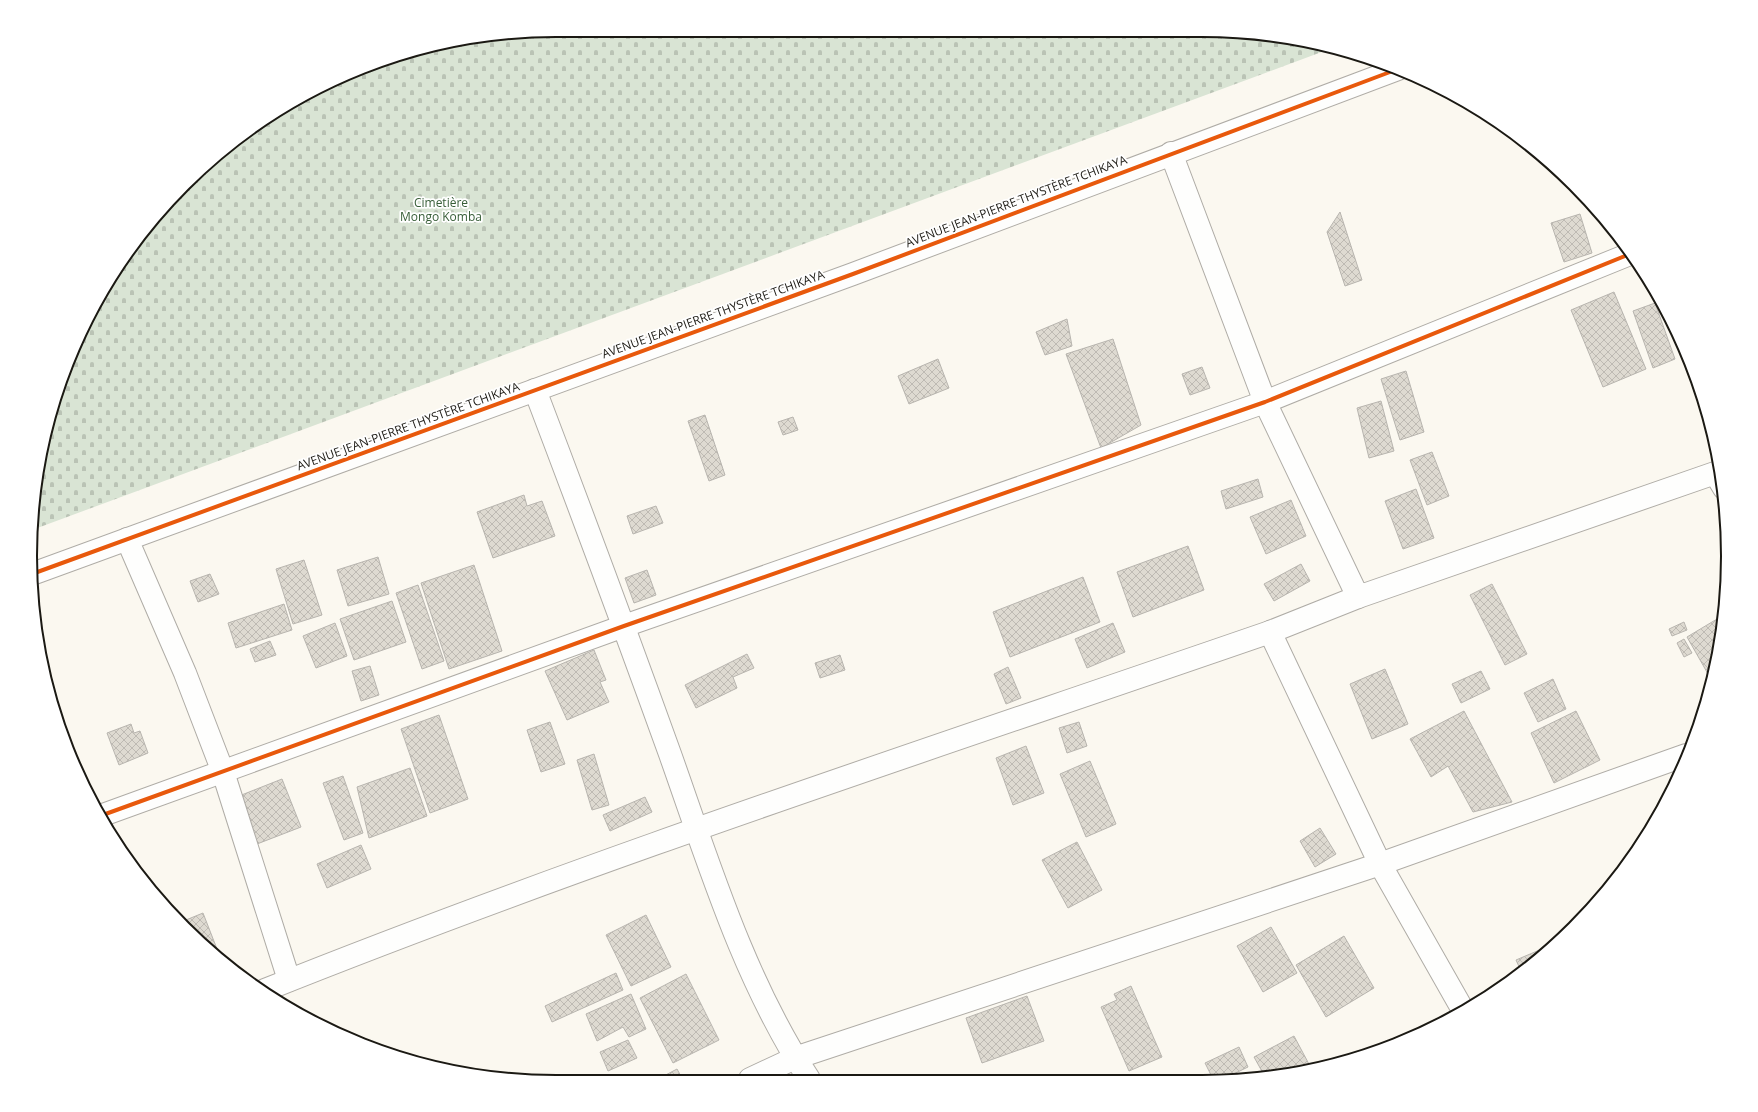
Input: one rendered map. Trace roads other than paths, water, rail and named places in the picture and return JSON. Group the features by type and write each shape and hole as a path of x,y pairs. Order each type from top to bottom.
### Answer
{"street":[{"name":"AVENUE JEAN-PIERRE THYSTÈRE TCHIKAYA","path":"37,572 852,274 1389,72"},
{"path":"1171,153 1265,402 1358,597"},
{"path":"106,814 624,626 1265,402 1625,256"},
{"path":"535,390 624,626 728,915 760,989 807,1075"},
{"path":"269,988 413,931 697,830 1270,632 1358,597 1715,478"},
{"path":"127,539 185,673 223,772 289,980"},
{"path":"1270,632 1380,864 1460,1006"},
{"path":"759,1075 796,1058 1380,864 1680,757"}],"park label":[{"name":"Cimetière Mongo Komba","path":"441,209"}]}
